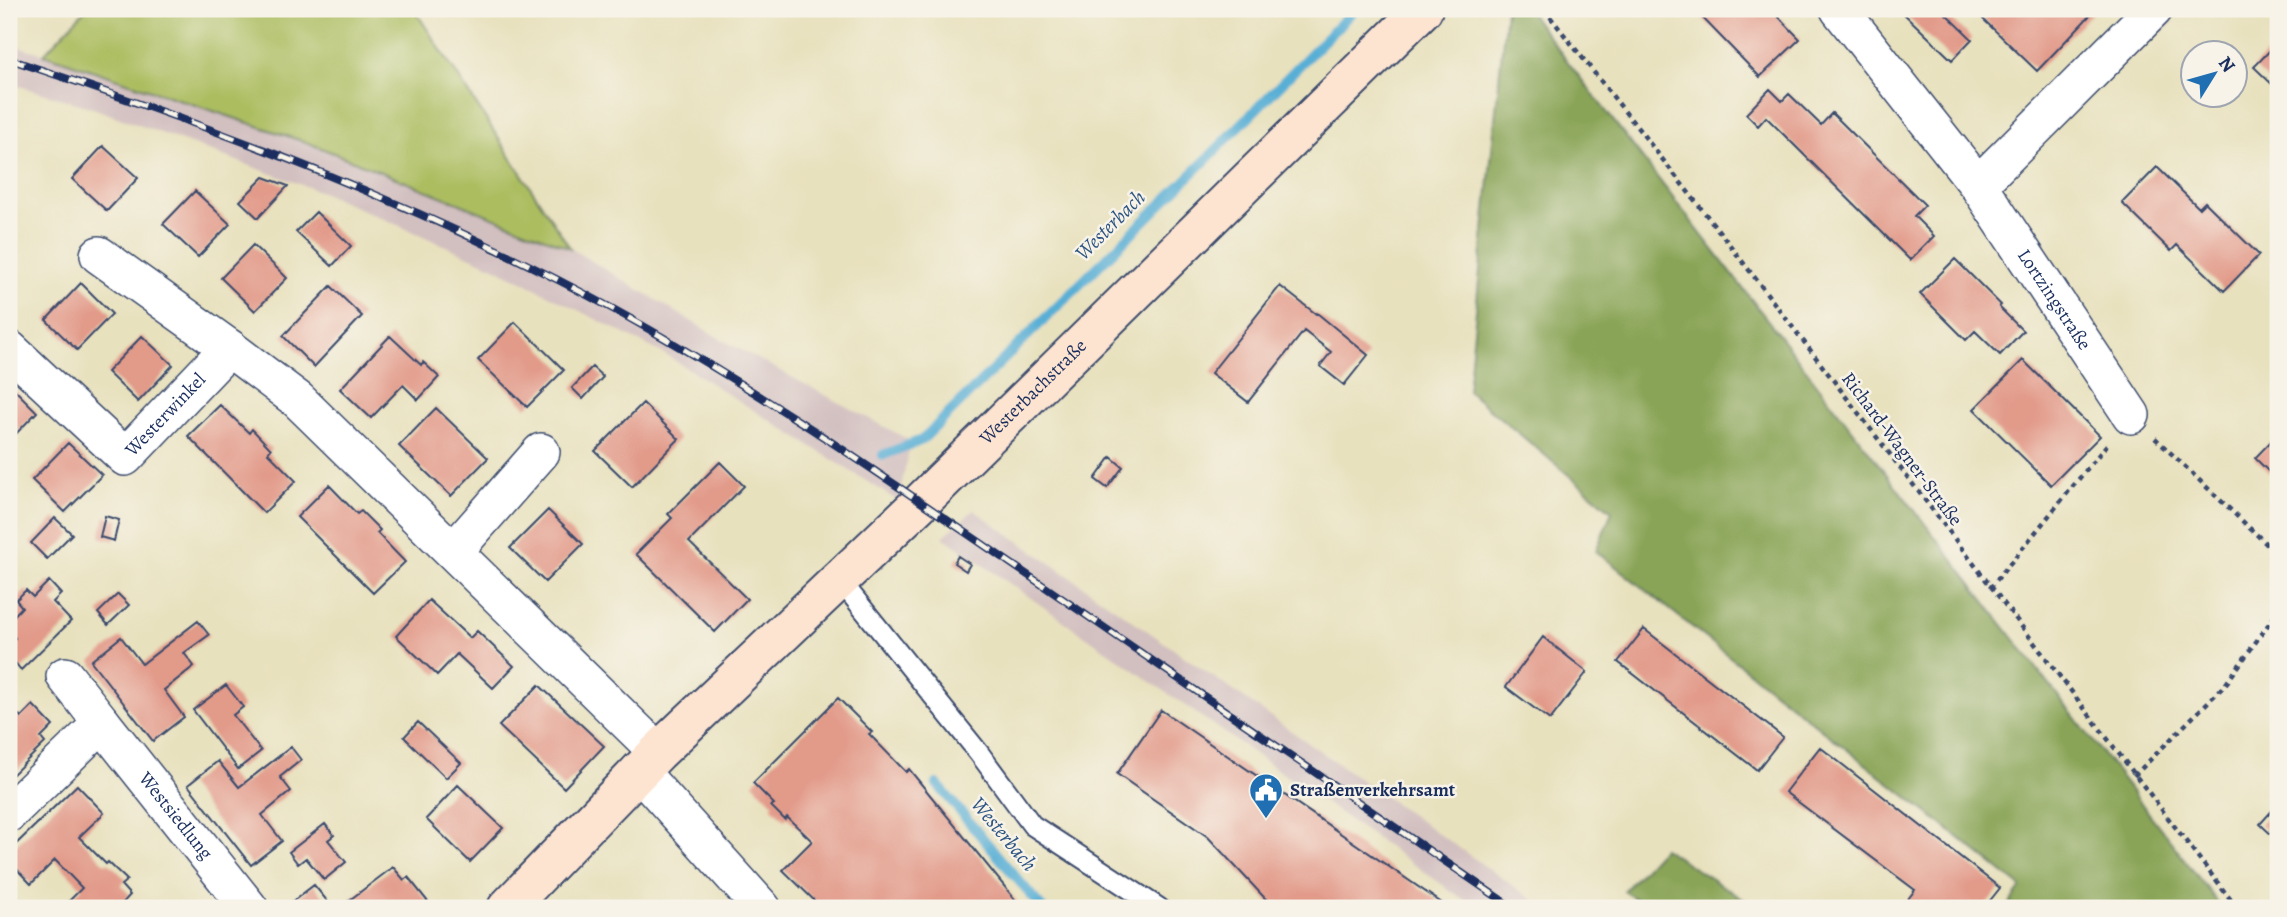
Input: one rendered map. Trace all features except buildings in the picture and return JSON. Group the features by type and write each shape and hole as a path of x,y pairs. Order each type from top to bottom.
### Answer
{"main road":[{"name":"Westerbachstraße","path":"507,908 648,761 921,502 1423,9"}],"street":[{"name":"Lortzingstraße","path":"1839,9 1978,185 2131,415"},
{"path":"1978,185 2154,9"},
{"path":"99,255 298,400 454,551 648,761 762,908"},
{"name":"Westerwinkel","path":"9,349 125,457 229,348"},
{"path":"454,551 541,452"},
{"name":"Westsiedlung","path":"65,676 249,908"},
{"path":"9,813 102,723"}],"lane":[{"path":"839,579 979,753 1032,825 1159,908"}],"path":[{"name":"Richard-Wagner-Straße","path":"1544,9 1726,240 2237,908"},
{"path":"1990,588 2131,415 2278,555"},
{"path":"2134,776 2225,685 2278,611"}],"shaded area":[{"path":"9,44 311,144 570,248 719,338 911,441 898,501 666,355 494,267 324,193 90,107 9,83"},
{"path":"974,510 1545,908 1476,908 943,537"}],"green space":[{"path":"86,9 414,9 570,248 311,144 44,54"},
{"path":"1506,9 1527,9 2222,908 2006,908 2021,887 1596,551 1612,511 1468,391"},
{"path":"1663,848 1757,908 1649,908 1624,891"}],"waterway":[{"name":"Westerbach","path":"883,455 922,440 1355,9"},
{"name":"Westerbach","path":"937,784 1042,908"}],"railway":[{"path":"9,59 164,112 317,170 467,235 668,340 881,475 1513,908"}],"place":[{"name":"Straßenverkehrsamt","path":"1266,820"}]}
